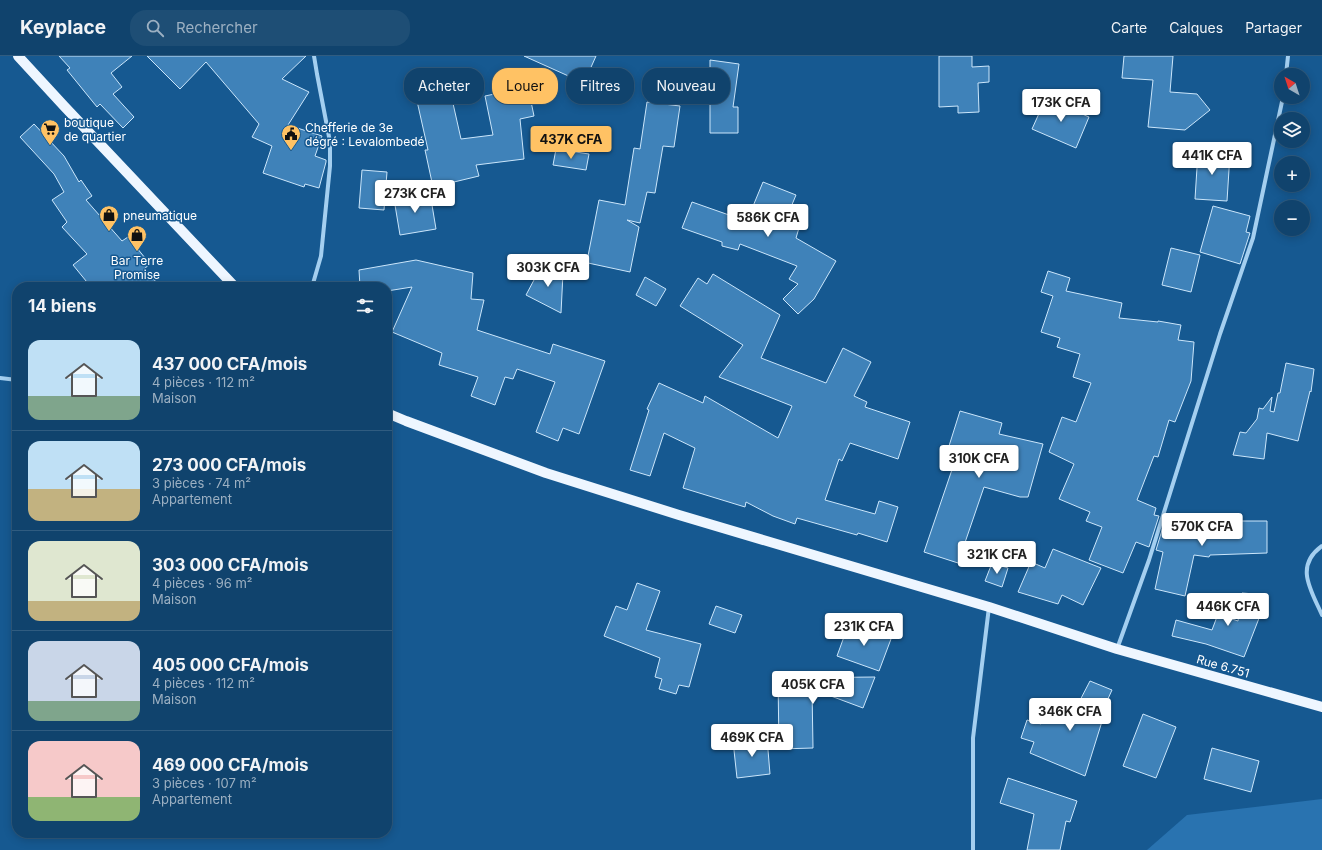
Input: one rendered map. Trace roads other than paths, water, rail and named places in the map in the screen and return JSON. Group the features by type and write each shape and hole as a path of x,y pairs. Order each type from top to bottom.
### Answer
{"main road":[{"path":"18,56 230,282"},
{"name":"Rue 6.751","path":"392,415 546,473 679,515 989,607 1117,650 1322,707"}],"street":[{"path":"313,282 321,256 330,166 330,142 314,56"},
{"path":"1287,68 1288,56"},
{"path":"1117,650 1149,560 1220,334 1254,238 1282,104"},
{"path":"0,378 12,379"},
{"path":"1322,546 1309,560 1306,570 1308,583 1322,615"},
{"path":"973,850 973,738 989,607"}],"place":[{"name":"boutique de quartier","path":"50,146"},
{"name":"Chefferie de 3e dégré : Levalombedé","path":"291,151"},
{"name":"pneumatique","path":"109,232"},
{"name":"Bar Terre Promise","path":"137,252"}]}
